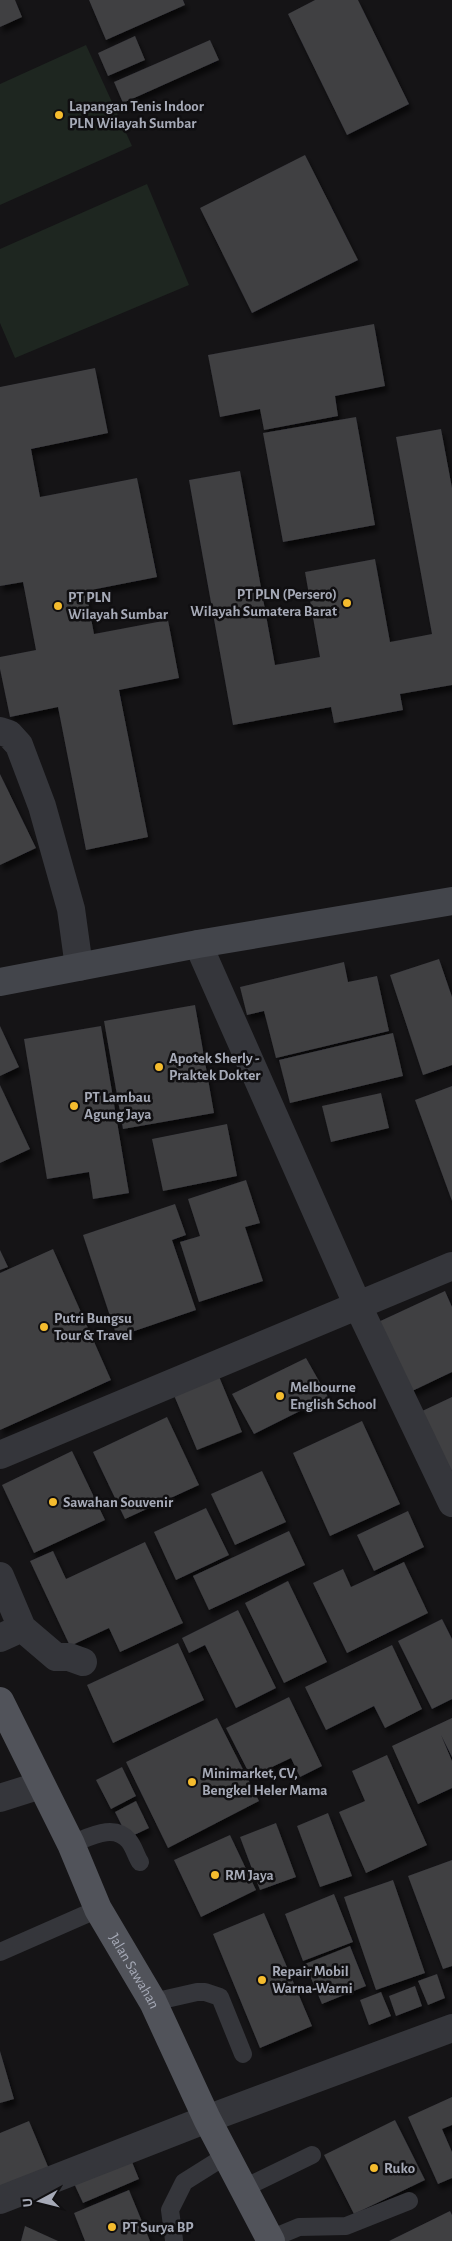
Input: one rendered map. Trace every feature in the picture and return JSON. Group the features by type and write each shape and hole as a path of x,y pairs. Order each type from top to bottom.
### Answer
{"main road":[{"path":"0,982 198,944 452,901"},
{"name":"Jalan Sawahan","path":"0,1701 71,1844 98,1909 153,2002 207,2119 270,2240"}],"street":[{"path":"0,731 9,734 19,745 42,806 71,908 79,967"},
{"path":"198,944 358,1306 452,1503"},
{"path":"0,1455 452,1266"},
{"path":"0,1576 11,1633 56,1657 69,1657 83,1662"},
{"path":"0,1798 41,1785"},
{"path":"0,2200 207,2119 452,2028"}],"lane":[{"path":"71,1844 103,1832 112,1832 129,1840 140,1862"},
{"path":"0,1952 98,1909"},
{"path":"153,2002 198,1992 205,1992 220,1997 243,2054"},
{"path":"174,2240 170,2210 184,2182 227,2155"},
{"path":"244,2188 312,2155"},
{"path":"270,2240 299,2227 346,2226 409,2201"}],"shaded area":[{"name":"Lapangan Tenis Indoor PLN Wilayah Sumbar","path":"86,45 132,146 0,205 0,84"},
{"path":"147,184 189,285 15,358 0,323 0,249"}],"building":[{"path":"0,0 15,0 22,17 0,27"},
{"path":"89,0 183,0 185,5 106,40"},
{"path":"315,0 358,0 409,104 347,135 288,14"},
{"path":"135,36 145,60 108,76 98,53"},
{"path":"210,40 219,60 123,103 114,82"},
{"path":"305,155 358,260 252,313 200,208"},
{"path":"374,324 385,386 335,396 338,416 264,430 260,409 220,417 208,355"},
{"name":"PT PLN Wilayah Sumbar","path":"95,368 108,433 31,449 40,497 137,478 157,577 86,591 94,634 168,620 179,678 119,690 148,837 86,850 58,707 10,717 0,669 0,657 36,650 23,582 0,586 0,387"},
{"path":"356,417 375,525 283,542 263,433"},
{"name":"PT PLN (Persero) Wilayah Sumatera Barat","path":"441,429 452,488 452,685 400,694 403,710 334,723 331,707 233,725 189,480 240,471 275,665 320,657 305,572 375,559 390,642 432,634 396,437"},
{"path":"0,774 36,848 0,865"},
{"path":"439,959 452,997 452,1065 423,1075 390,975"},
{"path":"344,962 348,982 377,976 389,1031 276,1058 264,1011 247,1015 240,987"},
{"name":"Apotek Sherly - Praktek Dokter","path":"195,1005 214,1113 123,1129 104,1021"},
{"path":"0,1026 19,1067 0,1076"},
{"name":"PT Lambau Agung Jaya","path":"101,1026 129,1193 93,1199 89,1172 47,1179 24,1039"},
{"path":"393,1033 403,1076 290,1103 279,1060"},
{"path":"0,1085 30,1149 0,1163"},
{"path":"452,1086 452,1201 415,1100"},
{"path":"381,1093 389,1128 331,1142 322,1106"},
{"path":"227,1124 237,1176 163,1191 152,1139"},
{"path":"246,1180 260,1223 245,1227 263,1281 199,1302 180,1242 200,1236 188,1199"},
{"path":"175,1204 186,1235 172,1240 196,1310 117,1337 83,1235"},
{"name":"Putri Bungsu Tour & Travel","path":"53,1249 111,1380 0,1430 0,1273"},
{"path":"0,1250 8,1267 0,1270"},
{"path":"445,1291 452,1307 452,1372 408,1393 376,1323"},
{"name":"Melbourne English School","path":"306,1358 328,1397 254,1434 232,1394"},
{"path":"218,1374 242,1432 197,1450 173,1393"},
{"path":"452,1397 452,1470 447,1472 420,1412"},
{"path":"167,1417 199,1485 125,1519 93,1452"},
{"path":"362,1421 400,1504 330,1536 293,1453"},
{"name":"Sawahan Souvenir","path":"72,1451 105,1520 34,1553 2,1485"},
{"path":"262,1471 286,1522 235,1545 211,1494"},
{"path":"206,1508 229,1555 176,1580 154,1532"},
{"path":"408,1511 424,1547 374,1571 357,1535"},
{"path":"289,1531 305,1565 209,1610 193,1576"},
{"path":"145,1542 183,1623 120,1652 109,1628 70,1646 30,1561 53,1551 66,1579"},
{"path":"404,1562 428,1613 347,1653 313,1583 343,1569 351,1587"},
{"path":"288,1581 327,1662 284,1683 245,1603"},
{"path":"238,1610 276,1688 236,1708 205,1645 189,1653 182,1638"},
{"path":"442,1619 452,1639 452,1699 432,1709 398,1641"},
{"path":"178,1643 204,1700 113,1743 87,1685"},
{"path":"392,1645 422,1709 385,1728 374,1706 326,1730 305,1687"},
{"path":"289,1697 322,1766 300,1777 291,1758 251,1777 226,1728"},
{"name":"Minimarket, CV, Bengkel Heler Mama","path":"217,1718 259,1801 168,1848 126,1762"},
{"path":"452,1718 452,1757 441,1735 452,1761 452,1788 418,1804 392,1746"},
{"path":"387,1755 427,1845 366,1873 339,1812 365,1801 352,1771"},
{"path":"122,1767 136,1796 111,1809 96,1780"},
{"path":"136,1801 149,1828 128,1838 115,1812"},
{"path":"328,1813 352,1876 320,1887 297,1826"},
{"path":"276,1823 296,1877 260,1890 240,1837"},
{"name":"RM Jaya","path":"230,1835 256,1890 201,1917 174,1860"},
{"path":"452,1860 452,1966 443,1969 408,1876"},
{"path":"393,1880 425,1973 376,1990 344,1897"},
{"path":"334,1894 353,1942 303,1961 285,1914"},
{"name":"Repair Mobil Warna-Warni","path":"264,1913 312,2026 260,2048 213,1934"},
{"path":"350,1946 366,1986 322,2004 305,1964"},
{"path":"437,1974 445,1998 428,2005 418,1981"},
{"path":"415,1986 422,2006 396,2016 389,1996"},
{"path":"381,1992 391,2016 369,2025 360,2000"},
{"path":"0,2051 14,2099 0,2103"},
{"path":"452,2097 452,2125 442,2129 452,2152 452,2178 438,2184 408,2117"},
{"name":"Ruko","path":"395,2120 425,2180 354,2214 324,2155"},
{"path":"29,2121 49,2169 0,2190 0,2133"},
{"path":"128,2152 139,2179 83,2203 71,2177"},
{"name":"PT Surya BP","path":"129,2190 150,2241 85,2241 74,2213"},
{"path":"450,2211 452,2215 452,2241 389,2241"},
{"path":"25,2226 58,2241 21,2241"}],"place":[{"name":"Lapangan Tenis Indoor PLN Wilayah Sumbar","path":"59,115"},
{"name":"PT PLN (Persero) Wilayah Sumatera Barat","path":"347,603"},
{"name":"PT PLN Wilayah Sumbar","path":"58,606"},
{"name":"Apotek Sherly - Praktek Dokter","path":"159,1067"},
{"name":"PT Lambau Agung Jaya","path":"74,1106"},
{"name":"Putri Bungsu Tour & Travel","path":"44,1327"},
{"name":"Melbourne English School","path":"280,1396"},
{"name":"Sawahan Souvenir","path":"53,1502"},
{"name":"Minimarket, CV, Bengkel Heler Mama","path":"192,1782"},
{"name":"RM Jaya","path":"215,1875"},
{"name":"Repair Mobil Warna-Warni","path":"262,1980"},
{"name":"Ruko","path":"374,2168"},
{"name":"PT Surya BP","path":"112,2227"}]}
